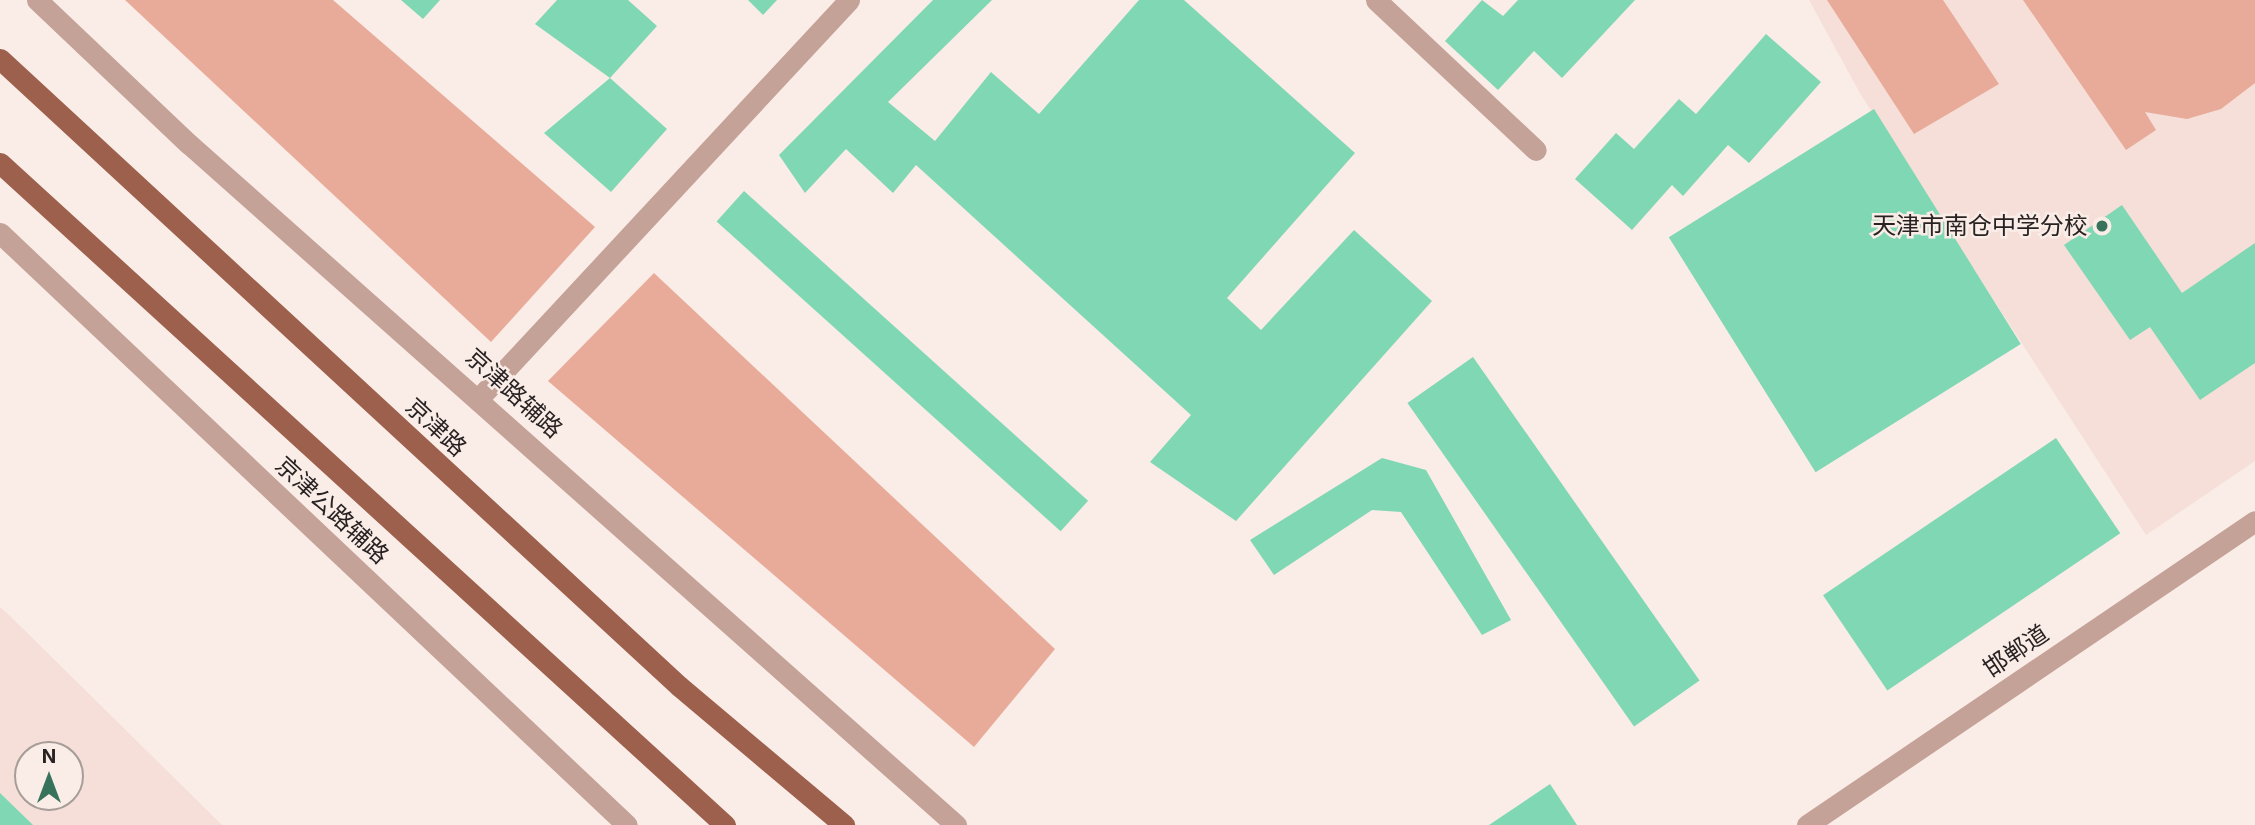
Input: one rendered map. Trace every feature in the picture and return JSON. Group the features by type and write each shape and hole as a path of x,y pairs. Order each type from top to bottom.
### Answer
{"main road":[{"name":"京津路","path":"0,60 679,686 844,825"},
{"path":"0,163 725,825"}],"street":[{"name":"京津路辅路","path":"37,0 189,144 480,397 956,825"},
{"path":"480,397 849,0"},
{"path":"1376,0 1536,150"},
{"name":"京津公路辅路","path":"0,233 627,825"},
{"name":"邯郸道","path":"1807,825 2255,521"}],"shaded area":[{"path":"125,0 333,0 595,227 491,342"},
{"name":"天津市南仓中学分校","path":"1809,0 2255,0 2255,461 2146,535 1861,95"},
{"path":"1827,0 1943,0 1999,84 1914,134"},
{"path":"2023,0 2255,0 2255,83 2221,109 2187,119 2145,112 2156,130 2126,150"},
{"path":"654,273 1055,649 974,747 548,381"},
{"path":"0,607 8,614 222,825 0,825"}],"building":[{"path":"401,0 440,0 423,19"},
{"path":"557,0 628,0 657,26 610,78 535,24"},
{"path":"748,0 777,0 763,15"},
{"path":"933,0 992,0 888,102 935,141 991,72 1039,114 1139,0 1184,0 1355,153 1227,298 1261,330 1354,230 1432,301 1236,521 1150,462 1191,415 916,165 893,193 846,149 805,193 779,155"},
{"path":"1482,0 1503,16 1518,0 1635,0 1562,78 1534,51 1498,90 1445,41"},
{"path":"1766,34 1821,82 1749,163 1728,145 1683,196 1672,185 1632,230 1575,179 1616,133 1634,149 1679,99 1696,114"},
{"path":"610,78 667,129 611,192 544,133"},
{"path":"1874,109 2021,344 1816,472 1669,237"},
{"path":"744,191 1088,501 1061,531 717,221"},
{"path":"2122,205 2182,293 2255,243 2255,363 2200,400 2150,327 2130,340 2064,245"},
{"path":"1473,357 1700,681 1634,726 1407,403"},
{"path":"2056,438 2120,533 1887,690 1823,595"},
{"path":"1382,458 1426,470 1511,620 1482,635 1401,512 1372,510 1274,575 1250,540"},
{"path":"1550,784 1577,825 1489,825"},
{"path":"0,793 14,807 14,811 19,811 33,825 0,825"}],"place":[{"name":"天津市南仓中学分校","path":"2102,226"}]}
